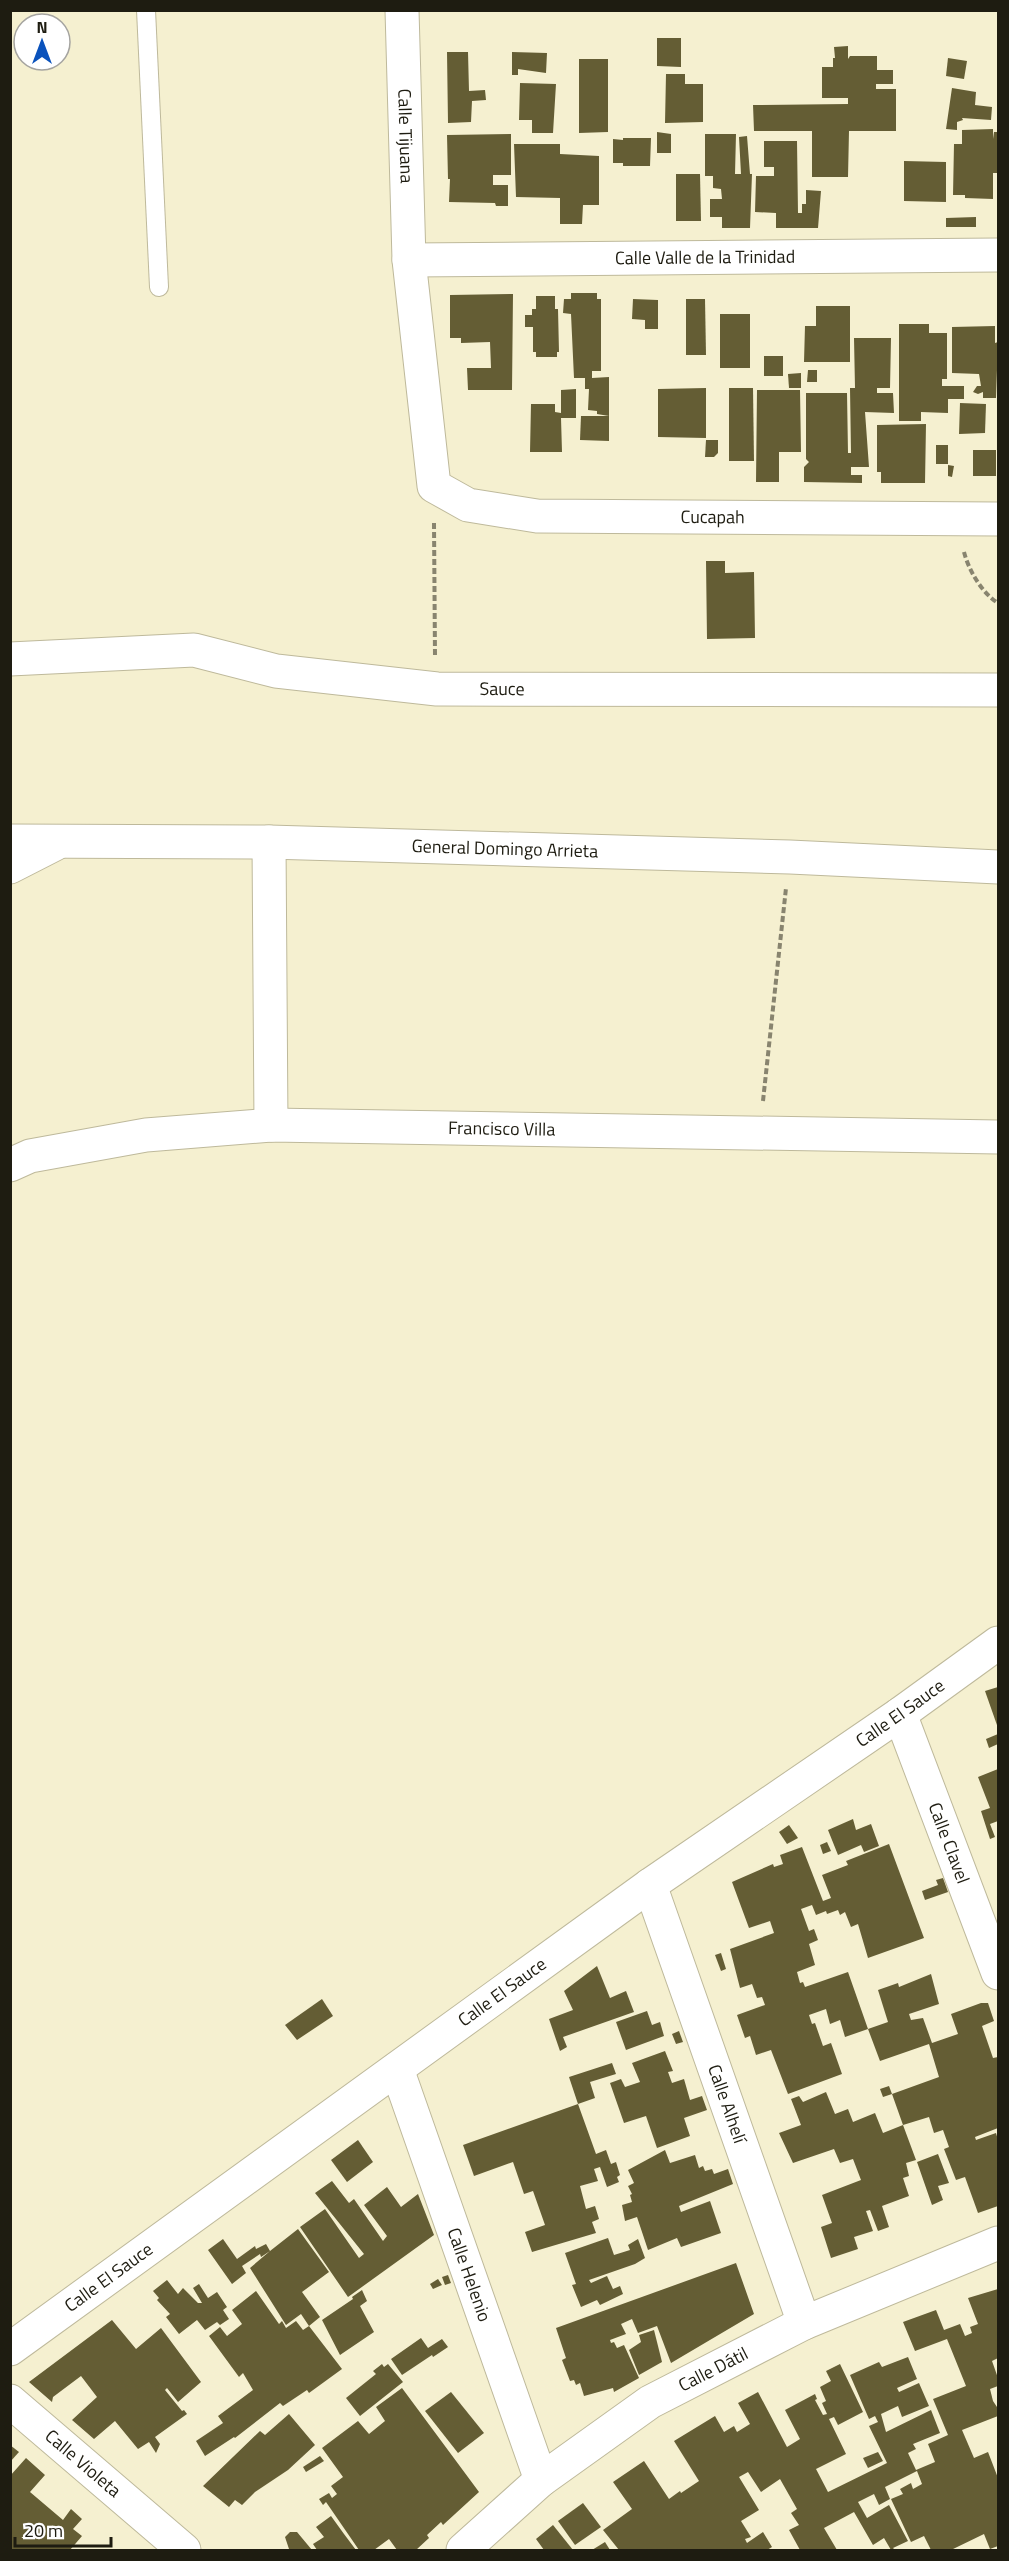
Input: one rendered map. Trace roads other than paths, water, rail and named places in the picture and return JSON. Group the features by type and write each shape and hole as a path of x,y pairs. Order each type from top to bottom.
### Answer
{"street":[{"name":"Calle Tijuana","path":"402,10 409,260 434,486"},
{"name":"Calle Valle de la Trinidad","path":"409,260 999,255"},
{"name":"Cucapah","path":"434,486 468,505 537,516 999,519"},
{"name":"Sauce","path":"10,659 194,650 276,671 437,689 999,690"},
{"name":"General Domingo Arrieta","path":"10,841 269,842 790,857 999,867"},
{"path":"10,867 60,842"},
{"path":"269,842 271,1125"},
{"name":"Francisco Villa","path":"10,1165 30,1156 146,1135 271,1125 999,1137"},
{"name":"Calle El Sauce","path":"10,2349 650,1885 900,1714 999,1643"},
{"name":"Calle Clavel","path":"900,1714 999,1973"},
{"name":"Calle Alhelí","path":"650,1885 804,2323"},
{"name":"Calle Helenio","path":"397,2068 541,2480"},
{"name":"Calle Dátil","path":"463,2550 541,2480 650,2402 804,2323 999,2243"},
{"name":"Calle Violeta","path":"10,2401 184,2550"}],"lane":[{"path":"146,10 159,287"}]}
